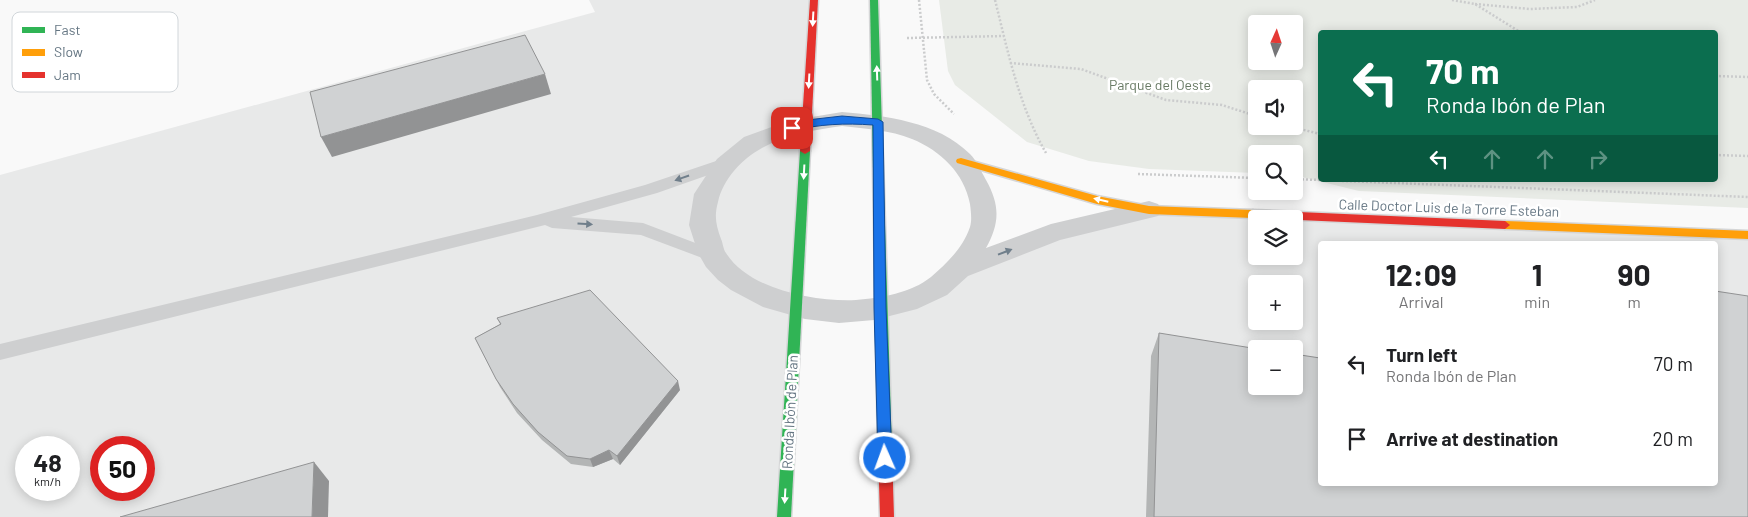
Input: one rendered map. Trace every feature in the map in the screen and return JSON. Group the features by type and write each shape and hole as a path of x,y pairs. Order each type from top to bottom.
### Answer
{"main road":[{"name":"Ronda Ibón de Plan","path":"784,517 814,0"},
{"path":"874,0 878,122 880,308 887,517"},
{"name":"Calle Doctor Luis de la Torre Esteban","path":"961,161 1097,200 1148,210 1748,235"}],"street":[{"path":"842,120 878,122 922,134 938,143 961,161 980,190 984,222 971,255 959,269 929,291 913,299 880,308 838,312 796,307 761,296 733,278 713,256 702,224 708,191 728,162 750,145 777,132 807,124 842,120"},
{"path":"959,269 1052,233 1148,210"}],"lane":[{"path":"0,352 536,221 651,189 728,162"},
{"path":"536,221 643,229 713,256"}],"path":[{"path":"919,0 927,80 934,94 956,115"},
{"path":"995,0 1018,88 1037,137 1044,151 1050,155"},
{"path":"1452,0 1530,9 1577,7 1595,0"},
{"path":"1474,4 1517,30"},
{"path":"901,38 1004,36"},
{"path":"1010,63 1081,69 1166,100 1222,105 1248,113"},
{"path":"1718,76 1748,77"},
{"path":"1303,130 1318,134"},
{"path":"1718,155 1748,156"},
{"path":"1131,174 1248,178"},
{"path":"1303,179 1318,179"},
{"path":"1397,182 1748,197"}],"shaded area":[{"path":"589,0 812,0 783,517 0,517 0,175 595,12"},
{"path":"1144,214 1248,217 1248,265 1303,265 1303,219 1748,232 1748,517 887,517 881,311 1003,252"}],"green space":[{"name":"Parque del Oeste","path":"939,0 1748,0 1748,208 1359,191 1322,182 1718,182 1718,30 1318,30 1318,181 1303,177 1303,145 1248,145 1248,173 1149,169 1089,161 1027,142 955,85 948,71"}],"building":[{"path":"525,35 545,74 321,137 310,92"},
{"path":"590,290 678,381 617,456 609,450 590,459 567,456 538,432 513,404 496,379 475,338 501,324 497,318"},
{"path":"1718,291 1748,296 1748,517 1154,517 1159,333 1248,347 1248,395 1303,395 1303,355 1318,358 1318,486 1718,486"},
{"path":"314,462 312,517 120,517"}],"traffic: fast":[{"path":"874,0 885,450"},
{"path":"784,517 805,151"}],"traffic: slow":[{"path":"961,161 1097,200 1149,210 1248,214"},
{"path":"1505,225 1748,235"}],"traffic: jam":[{"path":"805,151 814,0"},
{"path":"1303,216 1505,225"},
{"path":"885,450 887,517"}],"route":[{"path":"792,128 807,124 842,120 878,122 880,308 885,458"}]}
